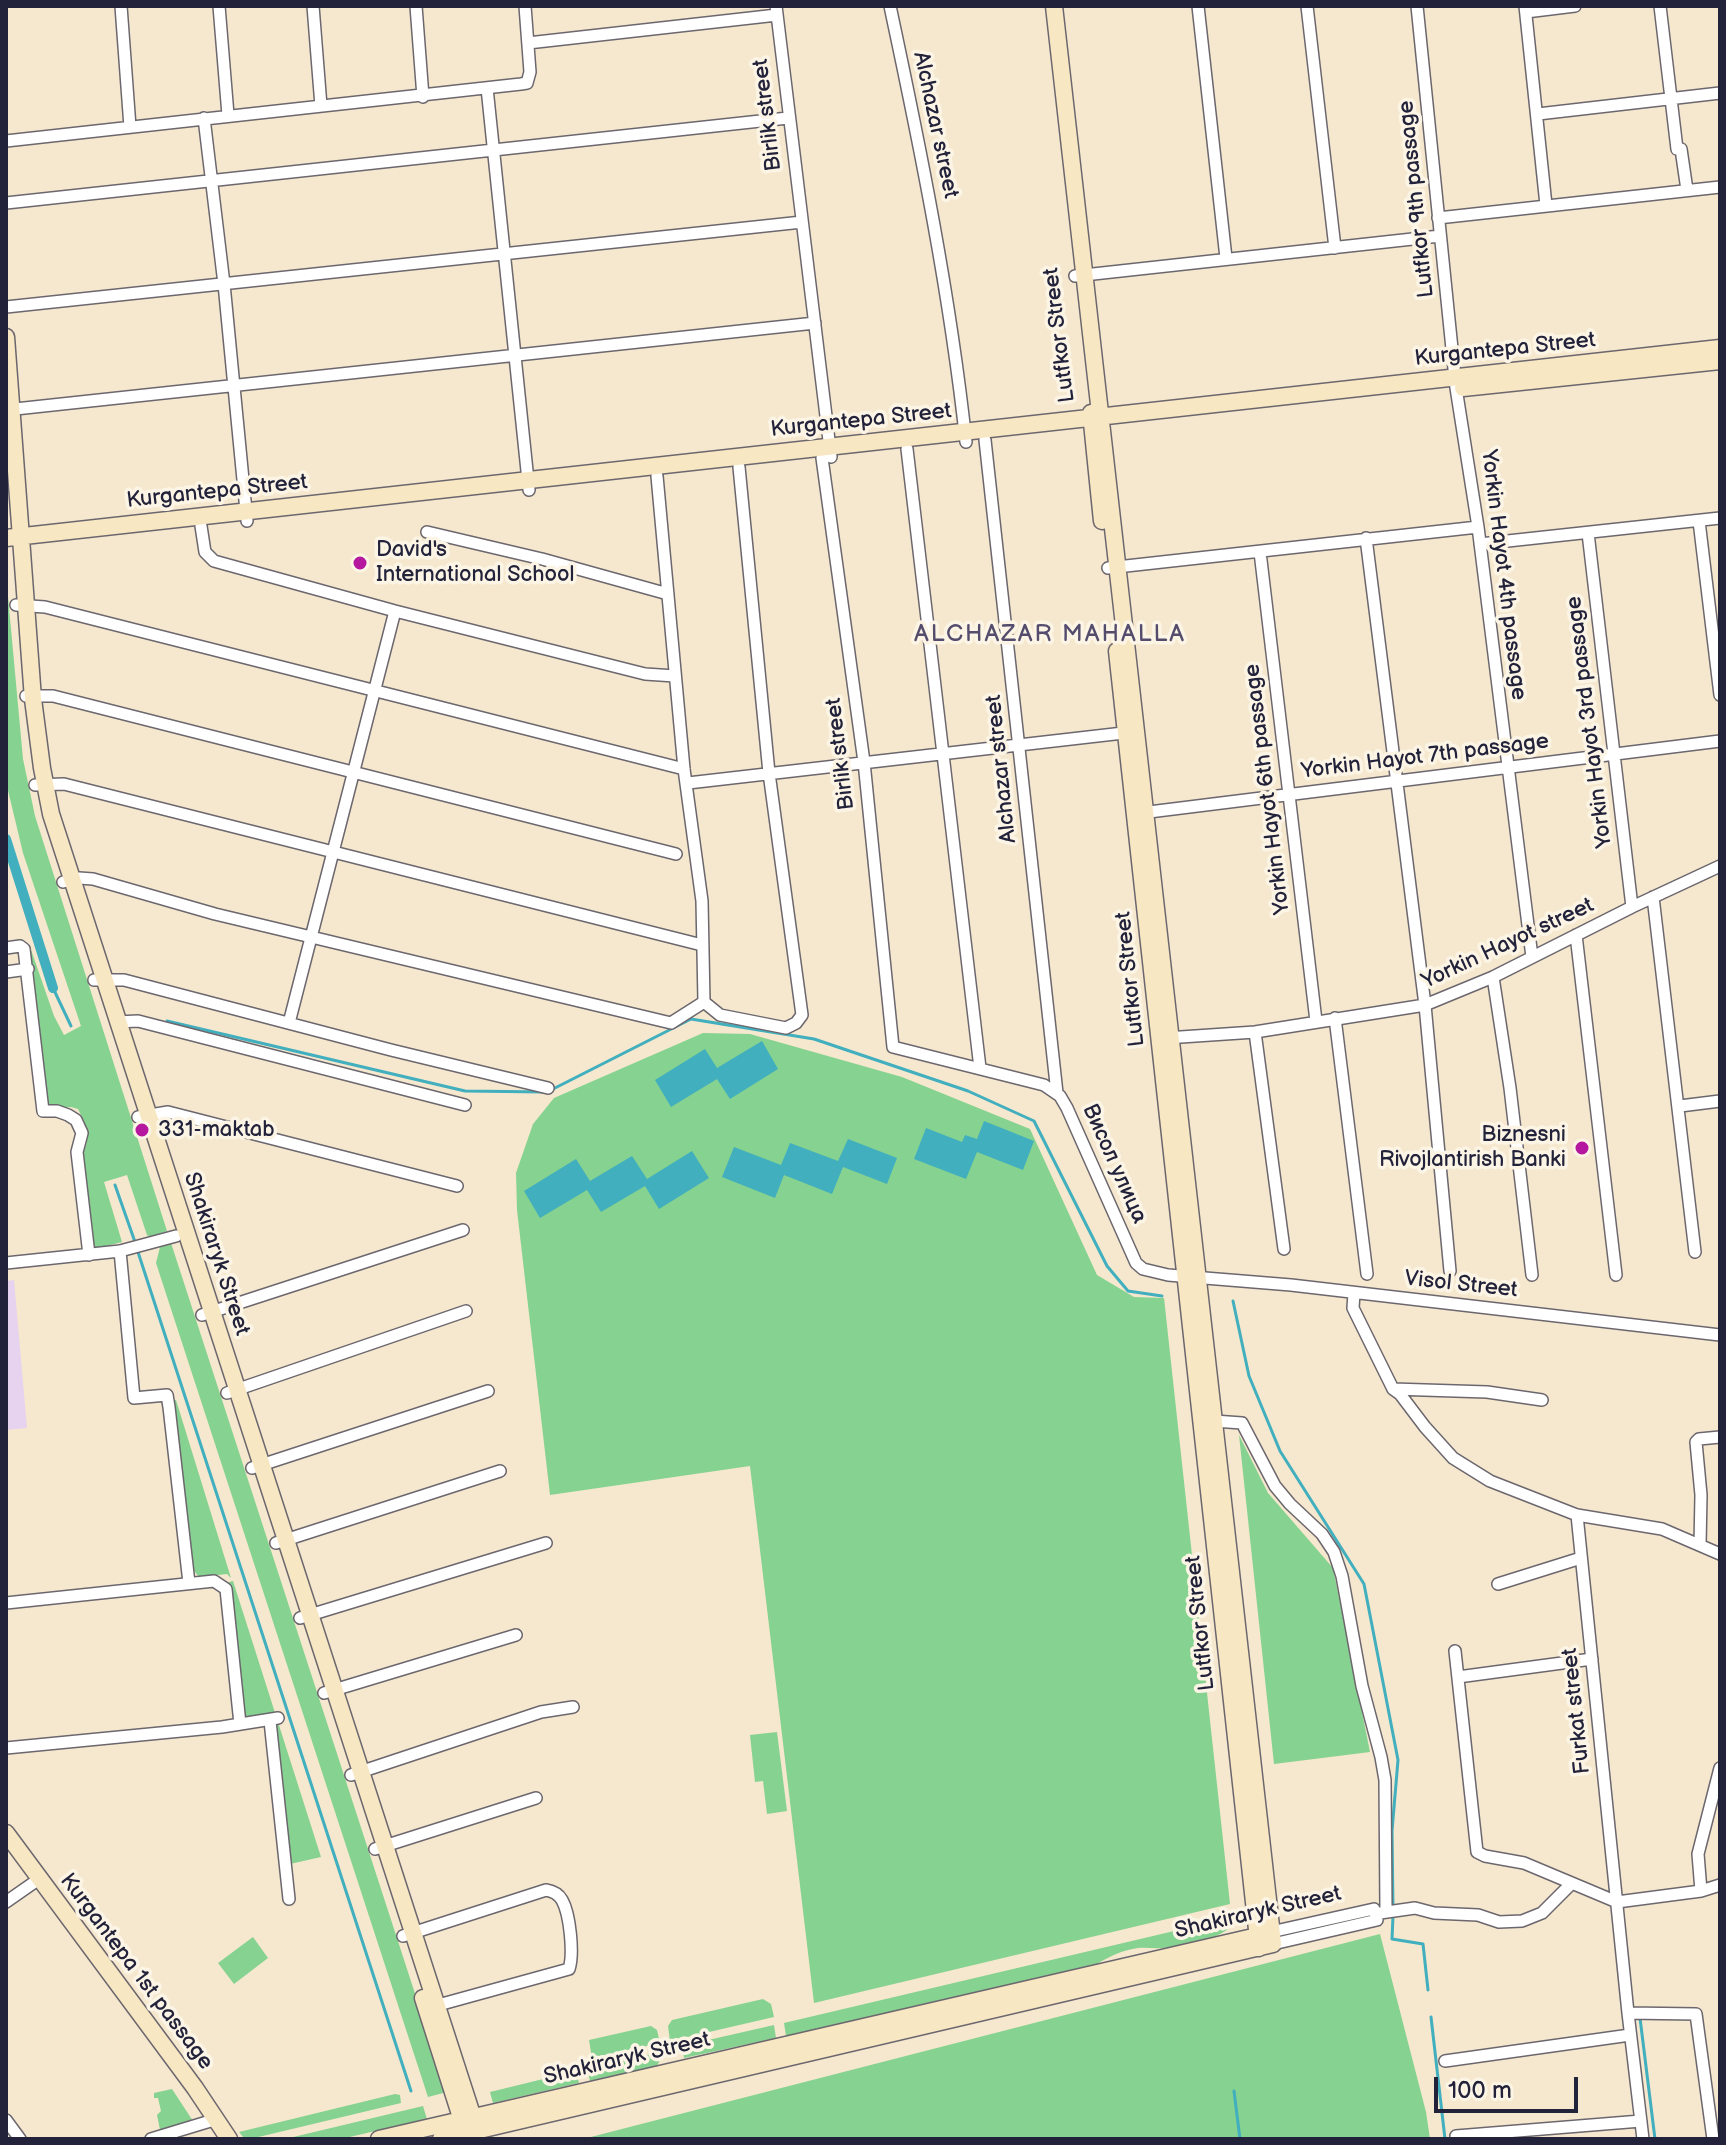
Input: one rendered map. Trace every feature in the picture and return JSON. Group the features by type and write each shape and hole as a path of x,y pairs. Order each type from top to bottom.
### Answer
{"main road":[{"name":"Lutfkor Street","path":"1044,6 1097,422 1265,1940"},
{"name":"Lutfkor Street","path":"1054,6 1080,275"},
{"name":"Shakiraryk Street","path":"6,337 13,542"},
{"name":"Kurgantepa Street","path":"13,542 1456,383 1720,348"},
{"name":"Kurgantepa Street","path":"1456,383 1720,361"},
{"name":"Kurgantepa Street","path":"528,485 657,476 827,454 907,449 966,437 985,440 1097,422"},
{"name":"Shakiraryk Street","path":"6,454 40,785 67,881 470,2125"},
{"name":"Kurgantepa Street","path":"13,542 201,526 246,516"},
{"name":"Shakiraryk Street","path":"99,979 117,1022 176,1236 207,1313"},
{"name":"Lutfkor Street","path":"1192,1277 1214,1421 1265,1940"},
{"name":"Kurgantepa 1st passage","path":"6,1833 229,2139"},
{"name":"Shakiraryk Street","path":"379,2139 470,2125 1265,1940"},
{"name":"Shakiraryk Street","path":"441,2139 470,2125"}],"street":[{"path":"121,6 130,127"},
{"path":"219,6 228,115"},
{"path":"313,6 321,106"},
{"path":"416,6 423,97"},
{"path":"6,141 228,115 423,97 527,83 530,72 525,6"},
{"name":"Alchazar street","path":"890,6 931,200 966,437"},
{"path":"1198,6 1226,258"},
{"path":"1307,6 1335,248"},
{"name":"Lutfkor 9th passage","path":"1417,6 1456,383"},
{"path":"1546,205 1526,9 1575,6"},
{"path":"1660,6 1677,149 1681,149 1687,190"},
{"path":"528,43 776,11"},
{"name":"Birlik street","path":"776,11 815,323 893,1047"},
{"path":"487,88 528,485"},
{"path":"1538,114 1720,93"},
{"path":"204,118 235,387 246,516"},
{"path":"6,203 788,118"},
{"path":"1438,218 1720,187"},
{"path":"6,307 802,222"},
{"path":"1080,275 1440,236"},
{"path":"9,410 815,323"},
{"name":"Yorkin Hayot 4th passage","path":"1456,383 1478,527 1532,957"},
{"name":"Alchazar street","path":"985,440 1057,1093"},
{"path":"907,449 980,1068"},
{"path":"657,476 684,769 702,901 704,1002 720,1015 786,1028 796,1023 802,1015 769,773 739,467"},
{"path":"1480,544 1720,518"},
{"path":"1699,521 1720,695"},
{"path":"201,526 205,552 214,561 395,611 645,674 675,676"},
{"path":"1113,568 1478,527"},
{"path":"427,532 542,559 668,594"},
{"name":"Yorkin Hayot 3rd passage","path":"1588,533 1632,907"},
{"path":"1366,538 1425,1005 1450,1271"},
{"name":"Yorkin Hayot 6th passage","path":"1260,552 1316,1021"},
{"path":"21,605 45,607 684,769"},
{"path":"289,1023 395,611"},
{"path":"29,696 53,696 676,854"},
{"path":"688,783 1131,732"},
{"name":"Yorkin Hayot 7th passage","path":"1140,813 1720,741"},
{"path":"40,785 64,784 702,945"},
{"name":"Yorkin Hayot street","path":"1165,1038 1255,1032 1425,1005 1493,977 1720,866"},
{"path":"67,881 93,879 215,914 671,1023 704,1002"},
{"path":"1653,897 1695,1252"},
{"path":"1576,935 1616,1275"},
{"path":"6,948 23,947 28,969 43,1111 68,1115 76,1120 82,1133 77,1152 89,1255"},
{"path":"6,972 28,969"},
{"path":"1493,977 1510,1088 1532,1275"},
{"path":"99,979 124,980 548,1088"},
{"path":"1335,1018 1367,1274"},
{"path":"117,1022 138,1021 465,1105"},
{"path":"1255,1032 1284,1249"},
{"name":"Висол улица","path":"893,1047 1044,1085 1057,1093 1067,1108 1136,1263 1149,1271 1192,1277"},
{"path":"1680,1106 1720,1101"},
{"path":"143,1116 168,1112 457,1186"},
{"path":"207,1313 463,1230"},
{"path":"6,1263 124,1250 176,1236"},
{"path":"124,1250 134,1398 171,1395 189,1583"},
{"name":"Visol Street","path":"1192,1277 1720,1335"},
{"path":"1354,1293 1353,1308 1393,1389 1439,1443 1470,1469 1510,1491 1577,1515 1662,1529 1720,1554"},
{"path":"232,1391 466,1311"},
{"path":"1393,1389 1487,1392 1542,1400"},
{"path":"256,1466 488,1391"},
{"path":"1214,1421 1242,1423 1275,1486 1322,1534 1338,1564 1362,1686 1385,1780 1381,1913 1415,1908 1434,1913 1478,1915 1499,1922 1522,1921 1542,1913 1571,1884"},
{"path":"1700,1545 1701,1495 1696,1442 1720,1437"},
{"path":"281,1541 500,1471"},
{"name":"Furkat street","path":"1577,1515 1643,2139"},
{"path":"305,1616 546,1543"},
{"path":"1498,1584 1581,1558"},
{"path":"6,1603 218,1582 226,1589 240,1724"},
{"path":"329,1692 516,1635"},
{"path":"1455,1651 1477,1852 1524,1863 1617,1902 1701,1891 1720,1885"},
{"path":"1458,1677 1592,1659"},
{"path":"356,1774 541,1712 573,1707"},
{"path":"6,1748 274,1719 289,1899"},
{"path":"1701,1891 1698,1854 1720,1768"},
{"path":"380,1848 536,1798"},
{"path":"6,1902 39,1879"},
{"path":"408,1934 546,1890 562,1901 571,1951 569,1969 432,2007"},
{"name":"Shakiraryk Street","path":"1265,1940 1377,1920 1381,1913"},
{"path":"1628,2013 1696,2014 1713,2139"},
{"path":"1445,2061 1630,2035"},
{"path":"151,2139 217,2119"},
{"path":"6,2120 20,2139"},
{"path":"1456,2136 1641,2121"}],"shaded area":[{"path":"14,1280 27,1428 6,1430 6,1281"}],"green space":[{"path":"6,575 23,759 35,816 167,1231 150,1237 147,1235 127,1175 104,1182 122,1242 99,1248 93,1247 85,1188 82,1157 87,1136 84,1122 78,1109 52,1109 45,1102 29,944 54,1016 64,1035 81,1026 23,853 6,782"},
{"path":"703,1033 750,1034 902,1077 1030,1129 1097,1275 1134,1297 1164,1298 1230,1904 814,2003 750,1466 550,1495 517,1210 516,1173 533,1124 554,1098"},
{"path":"171,1243 447,2092 428,2097 156,1263 160,1247"},
{"path":"174,1400 231,1578 227,1574 199,1577 191,1567"},
{"path":"1239,1435 1268,1493 1333,1568 1370,1752 1274,1764"},
{"path":"233,1581 321,1857 290,1864 275,1716 246,1718 242,1710 229,1582"},
{"path":"777,1732 787,1811 767,1814 763,1781 755,1782 750,1735"},
{"path":"1242,1915 1227,1930 1196,1943 1132,1949 1097,1964 786,2036 784,2023"},
{"path":"1380,1934 1426,2112 1430,2139 583,2139"},
{"path":"253,1937 268,1958 234,1984 218,1963"},
{"path":"763,1999 771,2004 774,2017 670,2041 668,2026 672,2020"},
{"path":"774,2025 776,2038 684,2058 682,2046"},
{"path":"651,2026 657,2030 660,2043 592,2058 589,2040"},
{"path":"660,2052 657,2066 590,2081 587,2069"},
{"path":"576,2071 579,2083 493,2103 490,2092"},
{"path":"172,2089 193,2121 160,2130 157,2115 161,2111 154,2093"},
{"path":"400,2095 401,2103 250,2139 245,2139 239,2132"},
{"path":"423,2106 427,2119 341,2139 285,2139"}],"water":[{"path":"762,1041 778,1069 730,1099 717,1079 671,1107 655,1080 705,1049 717,1068"},
{"path":"984,1121 1034,1141 1023,1170 977,1152 966,1179 914,1159 926,1128 962,1142 965,1135 977,1139"},
{"path":"848,1139 897,1158 887,1184 843,1167 832,1194 784,1175 775,1198 722,1177 734,1147 781,1165 790,1143 838,1161"},
{"path":"692,1151 709,1178 659,1209 645,1186 601,1212 587,1190 540,1218 524,1191 576,1159 590,1181 632,1156 647,1179"}],"waterway":[{"path":"6,839 53,988"},
{"path":"53,988 71,1026"},
{"path":"553,1089 691,1019 814,1039 968,1091 1034,1121 1107,1266 1128,1291 1162,1296"},
{"path":"167,1021 465,1091 546,1092"},
{"path":"115,1185 135,1242"},
{"path":"137,1249 411,2091"},
{"path":"1233,1301 1249,1376 1280,1451 1364,1584 1398,1760 1392,1831 1393,1908"},
{"path":"1393,1916 1392,1939 1423,1944 1428,1990"},
{"path":"1431,2017 1445,2139"},
{"path":"1640,2018 1655,2139"},
{"path":"1234,2091 1240,2139"}],"place":[{"name":"David's International School","path":"360,563"},
{"name":"331-maktab","path":"142,1130"},
{"name":"Biznesni Rivojlantirish Banki","path":"1582,1148"}],"district":[{"name":"ALCHAZAR MAHALLA","path":"1050,635"}]}
